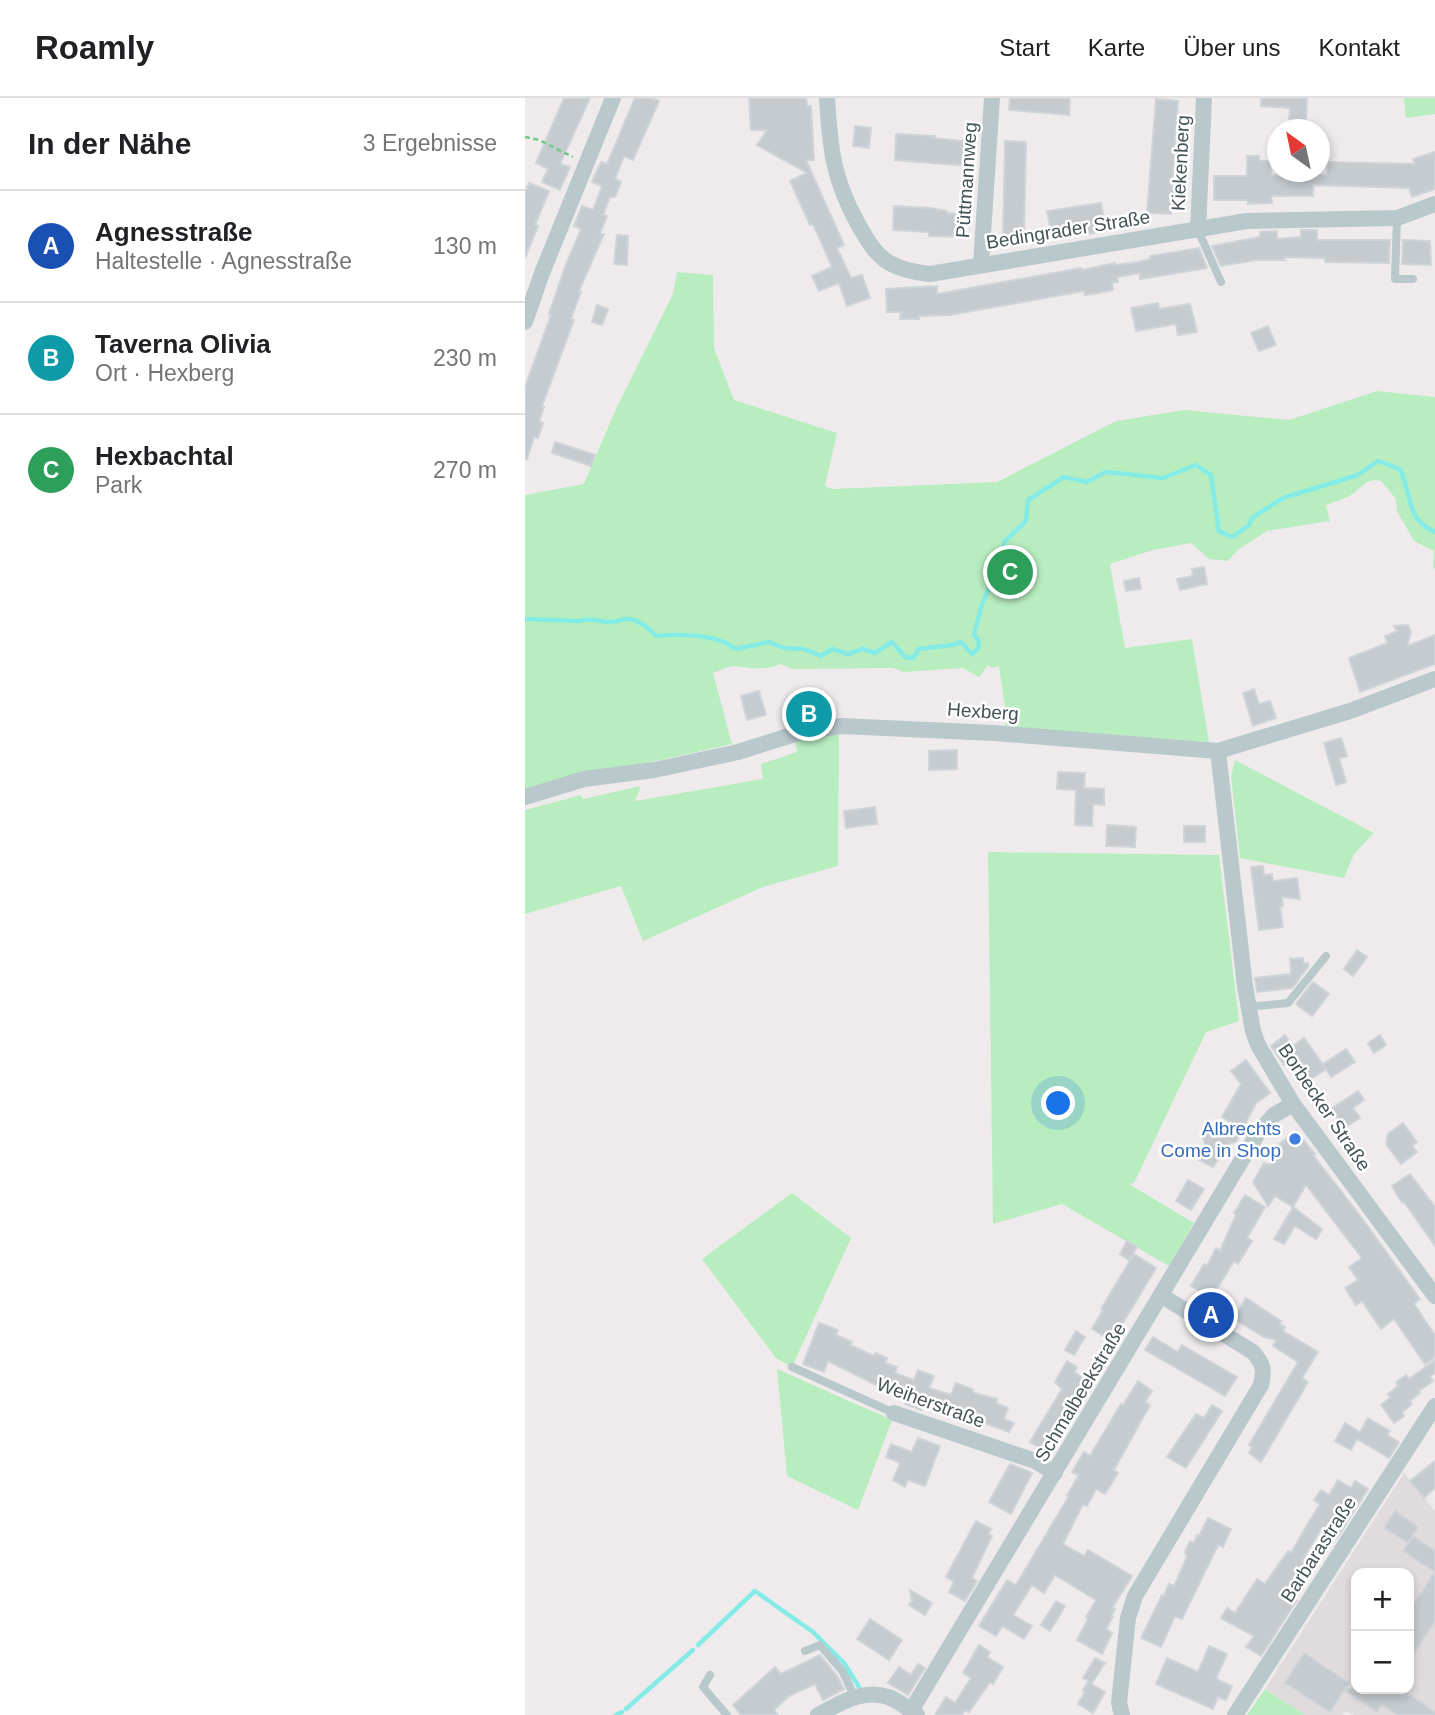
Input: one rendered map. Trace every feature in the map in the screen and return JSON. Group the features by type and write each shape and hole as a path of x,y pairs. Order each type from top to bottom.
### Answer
{"street":[{"path":"525,322 542,272 613,98"},
{"name":"Bedingrader Straße","path":"827,98 834,169 847,204 870,246 887,261 906,271 930,274 1247,221 1397,218 1435,204"},
{"name":"Püttmannweg","path":"981,264 992,98"},
{"name":"Kiekenberg","path":"1198,230 1204,98"},
{"name":"Hexberg","path":"525,797 584,779 654,770 738,752 798,733 841,726 994,733 1218,751 1350,711 1435,679"},
{"name":"Borbecker Straße","path":"1218,751 1248,1007 1258,1045 1293,1104 1435,1296"},
{"name":"Schmalbeekstraße","path":"914,1713 1258,1133 1274,1115 1293,1104"},
{"path":"1122,1715 1119,1703 1128,1618 1135,1596 1261,1385 1265,1372 1253,1352 1163,1296"},
{"name":"Barbarastraße","path":"1235,1715 1435,1406"},
{"name":"Weiherstraße","path":"894,1413 1035,1461 1055,1473"},
{"path":"818,1715 868,1693 888,1697 914,1713"}],"lane":[{"path":"1397,218 1395,279 1413,279"},
{"path":"1198,230 1221,282"},
{"path":"1248,1007 1288,1003 1326,956"},
{"name":"Weiherstraße","path":"792,1367 894,1413"},
{"path":"805,1651 820,1645 843,1672 855,1698"},
{"path":"710,1675 703,1687 727,1715"}],"path":[{"path":"525,137 539,140 586,163"}],"shaded area":[{"path":"1404,1473 1435,1511 1435,1715 1354,1715 1346,1711 1343,1715 1305,1715 1265,1689"}],"green space":[{"path":"1404,98 1435,98 1435,114 1406,118"},
{"path":"677,272 713,275 714,348 734,400 837,433 825,486 832,489 997,482 1116,421 1184,410 1289,420 1377,391 1435,397 1435,569 1434,551 1414,541 1397,511 1396,499 1381,481 1375,480 1367,482 1350,496 1326,505 1330,521 1267,531 1238,550 1228,561 1209,559 1191,543 1153,550 1110,564 1125,648 1192,639 1209,742 1005,728 1006,714 999,666 992,668 988,665 979,677 963,668 904,672 893,668 793,669 780,664 763,668 735,666 713,673 732,744 525,790 525,495 584,484 615,411 673,294"},
{"path":"839,734 838,866 763,887 643,941 621,886 525,914 525,810 581,795 583,799 641,786 635,801 763,779 761,764 797,752 795,738"},
{"path":"1235,760 1374,833 1354,854 1344,878 1240,858 1231,776"},
{"path":"988,852 1219,855 1239,1021 1206,1032 1134,1183 1129,1184 1194,1223 1169,1266 1062,1204 993,1224"},
{"path":"792,1193 851,1238 792,1367 776,1358 702,1259"},
{"path":"777,1369 892,1420 858,1510 787,1476"},
{"path":"1265,1689 1305,1715 1247,1715"}],"building":[{"path":"564,98 590,98 560,164 570,167 560,190 542,182 548,169 536,163"},
{"path":"635,98 652,98 659,101 633,160 624,156 615,179 621,182 615,197 610,197 603,215 607,216 600,234 604,234 579,291 581,292 571,319 574,320 542,406 544,407 539,421 543,423 538,438 534,437 525,459 525,387 565,267 581,229 574,226 582,206 593,210 602,186 592,182 601,162 607,164"},
{"path":"749,98 806,98 807,106 811,106 814,160 806,160 844,245 837,248 851,278 862,275 870,298 847,306 839,283 819,291 812,276 832,267 790,181 807,173 757,145 767,130 751,130"},
{"path":"1010,98 1070,98 1069,115 1009,110"},
{"path":"1261,98 1307,98 1306,119 1289,119 1290,108 1261,106"},
{"path":"1156,99 1178,101 1172,189 1175,189 1174,206 1171,206 1171,214 1147,213"},
{"path":"855,126 871,128 869,148 853,146"},
{"path":"896,134 935,136 934,138 970,142 969,166 895,160"},
{"path":"1005,141 1026,142 1024,229 1015,229 1014,240 1003,240"},
{"path":"1435,152 1435,189 1412,197 1409,188 1313,185 1313,196 1271,196 1272,203 1248,204 1248,200 1214,200 1214,176 1247,176 1247,156 1259,156 1259,161 1267,161 1267,182 1330,182 1330,162 1415,164 1413,159"},
{"path":"529,183 549,191 525,258 525,192"},
{"path":"1101,203 1106,231 1082,235 1080,226 1051,231 1047,211"},
{"path":"894,206 966,214 964,237 929,236 929,232 893,230"},
{"path":"1301,230 1317,230 1317,240 1390,240 1389,263 1325,262 1325,258 1284,257 1285,260 1257,260 1221,266 1212,246 1260,237 1260,232 1277,231 1277,239 1301,237"},
{"path":"617,235 628,236 627,265 614,264"},
{"path":"1403,240 1430,241 1431,265 1402,264"},
{"path":"1199,248 1207,268 1140,279 1140,273 1117,277 1118,282 1112,283 1113,290 1085,295 1084,291 950,315 919,316 919,319 900,319 901,312 887,312 886,289 937,286 937,294 1081,268 1138,262 1150,259 1150,256"},
{"path":"1158,303 1159,309 1190,304 1197,332 1178,335 1176,324 1136,331 1131,308"},
{"path":"597,305 608,309 602,325 592,322"},
{"path":"1268,326 1276,345 1259,351 1251,333"},
{"path":"555,442 595,455 591,466 552,453"},
{"path":"1204,567 1207,584 1180,590 1177,579 1193,576 1192,569"},
{"path":"1139,578 1141,589 1126,591 1124,581"},
{"path":"1408,625 1411,632 1407,646 1435,635 1435,664 1360,692 1349,658 1387,643 1385,636 1397,631 1394,626"},
{"path":"1254,689 1259,704 1270,701 1276,718 1253,726 1243,693"},
{"path":"759,691 766,715 747,720 741,696"},
{"path":"821,692 827,718 795,723 789,700"},
{"path":"1341,738 1347,756 1339,758 1346,782 1336,785 1324,743"},
{"path":"957,750 957,769 929,770 929,751"},
{"path":"1058,772 1085,773 1084,788 1104,789 1104,805 1093,804 1092,826 1075,825 1076,790 1057,789"},
{"path":"875,807 877,824 846,828 844,811"},
{"path":"1107,825 1136,827 1135,847 1106,846"},
{"path":"1184,826 1205,826 1205,842 1184,842"},
{"path":"1263,866 1264,875 1272,874 1273,881 1297,878 1300,899 1282,897 1283,906 1280,906 1283,927 1259,930 1251,867"},
{"path":"1357,950 1367,957 1353,976 1344,969"},
{"path":"1303,958 1308,967 1292,988 1257,992 1255,978 1291,974 1290,959"},
{"path":"1313,982 1329,994 1312,1016 1296,1004"},
{"path":"1285,1035 1293,1046 1304,1038 1326,1069 1302,1085 1287,1062 1284,1065 1271,1046"},
{"path":"1380,1035 1386,1045 1374,1053 1368,1043"},
{"path":"1346,1049 1355,1062 1331,1077 1323,1064"},
{"path":"1246,1060 1270,1093 1256,1103 1236,1142 1228,1144 1213,1167 1199,1160 1197,1156 1205,1144 1202,1134 1237,1126 1222,1117 1241,1084 1231,1071"},
{"path":"1358,1091 1364,1100 1353,1108 1360,1118 1344,1128 1331,1109"},
{"path":"1403,1123 1417,1142 1412,1146 1417,1152 1401,1164 1386,1144 1388,1134"},
{"path":"1296,1131 1420,1299 1414,1304 1435,1335 1435,1357 1425,1364 1394,1319 1381,1329 1362,1301 1356,1305 1345,1288 1358,1280 1349,1267 1362,1258 1306,1185 1293,1207 1275,1196 1268,1206 1253,1182 1264,1163 1269,1165 1281,1146 1279,1144"},
{"path":"1410,1174 1435,1207 1435,1246 1392,1186"},
{"path":"1188,1180 1204,1189 1191,1210 1176,1201"},
{"path":"1245,1195 1265,1207 1247,1238 1252,1241 1238,1264 1234,1261 1205,1308 1195,1302 1201,1292 1191,1286 1204,1264 1207,1266 1216,1248 1220,1251 1236,1215 1234,1213"},
{"path":"1293,1207 1322,1229 1316,1239 1295,1226 1284,1244 1274,1239"},
{"path":"1127,1241 1137,1247 1129,1260 1120,1254"},
{"path":"1134,1254 1156,1268 1112,1341 1092,1329"},
{"path":"1246,1298 1281,1321 1279,1324 1285,1327 1283,1331 1318,1352 1302,1378 1308,1382 1261,1462 1249,1453 1252,1447 1249,1445 1298,1362 1273,1346 1276,1340 1264,1337 1234,1319"},
{"path":"819,1323 838,1330 836,1335 852,1342 850,1345 874,1356 876,1353 887,1358 885,1363 897,1367 895,1373 914,1380 918,1370 934,1376 929,1388 951,1395 956,1383 972,1389 974,1393 997,1399 996,1403 1008,1408 1004,1419 1014,1423 1009,1432 924,1401 921,1410 905,1404 908,1397 876,1385 828,1361 824,1372 803,1364"},
{"path":"1076,1331 1085,1337 1074,1355 1065,1350"},
{"path":"1153,1337 1178,1352 1182,1345 1237,1377 1225,1396 1145,1350"},
{"path":"1435,1360 1435,1373 1430,1376 1433,1381 1419,1391 1410,1401 1412,1404 1402,1412 1404,1416 1394,1423 1381,1405 1391,1397 1388,1394 1398,1386 1396,1382 1406,1375 1409,1379"},
{"path":"1067,1361 1077,1367 1074,1372 1090,1382 1048,1453 1030,1442 1062,1389 1055,1382"},
{"path":"1138,1381 1152,1391 1145,1402 1150,1405 1114,1470 1118,1473 1105,1494 1096,1489 1087,1506 1083,1504 1063,1544 1084,1556 1088,1550 1132,1576 1112,1608 1115,1609 1111,1616 1113,1617 1106,1629 1112,1633 1102,1654 1077,1640 1096,1600 1055,1575 1044,1593 1032,1585 1013,1615 1032,1626 1024,1639 1002,1626 996,1636 979,1626 1007,1580 1016,1585 1069,1496 1067,1495 1079,1475 1072,1472 1084,1452 1090,1456"},
{"path":"1212,1405 1222,1411 1186,1468 1167,1457 1196,1414 1204,1418"},
{"path":"1368,1418 1390,1431 1387,1435 1399,1442 1389,1458 1357,1439 1351,1450 1335,1441 1345,1423 1360,1432"},
{"path":"918,1438 940,1446 925,1486 908,1480 905,1487 893,1480 900,1463 886,1457 891,1444 912,1452"},
{"path":"1435,1461 1435,1488 1424,1498 1410,1481"},
{"path":"1010,1464 1032,1473 1011,1514 989,1502"},
{"path":"1338,1480 1351,1488 1355,1481 1368,1489 1337,1538 1322,1528 1302,1561 1309,1566 1288,1594 1297,1600 1261,1656 1246,1647 1254,1636 1221,1618 1227,1608 1235,1613 1257,1579 1265,1584 1288,1551 1291,1553 1320,1504 1314,1500 1321,1490 1329,1495"},
{"path":"1395,1511 1418,1527 1408,1543 1384,1528"},
{"path":"1208,1518 1231,1529 1223,1547 1218,1545 1182,1619 1175,1616 1161,1647 1141,1638 1162,1595 1164,1596 1169,1584 1174,1586 1187,1557 1185,1552 1190,1541 1194,1543"},
{"path":"976,1521 991,1529 988,1534 992,1536 972,1578 977,1581 965,1601 949,1592 954,1582 946,1577"},
{"path":"1413,1536 1435,1551 1435,1572 1403,1551"},
{"path":"1435,1572 1435,1621 1414,1653 1414,1631 1414,1604"},
{"path":"910,1590 932,1603 925,1615 909,1605 912,1601"},
{"path":"1056,1601 1065,1606 1050,1631 1041,1625"},
{"path":"870,1619 902,1640 889,1660 857,1639"},
{"path":"979,1645 990,1652 987,1657 1003,1667 993,1684 990,1682 969,1712 965,1710 962,1715 935,1715 946,1697 955,1703 971,1678 963,1673"},
{"path":"1209,1646 1227,1654 1216,1679 1232,1686 1226,1700 1218,1697 1213,1709 1156,1684 1167,1658 1198,1672"},
{"path":"1304,1653 1349,1683 1345,1689 1351,1689 1351,1694 1408,1694 1435,1712 1435,1715 1398,1715 1382,1705 1377,1712 1344,1690 1330,1712 1285,1683"},
{"path":"820,1655 844,1689 823,1700 815,1684 789,1696 774,1710 778,1715 741,1715 733,1705 775,1667 781,1674"},
{"path":"1095,1658 1105,1663 1092,1683 1083,1678"},
{"path":"918,1664 925,1668 908,1695 888,1683 899,1667 911,1675"},
{"path":"1088,1682 1105,1692 1093,1713 1078,1704"}],"waterway":[{"path":"525,619 611,622 630,619 643,624 656,636 708,637 736,649 769,642 784,648 804,649 821,656 832,649 848,654 863,649 875,653 892,642 905,657 913,658 919,649 961,642 972,654 978,649 979,641 974,635 981,607 1005,541 1026,521 1028,500 1064,477 1087,482 1106,472 1163,478 1196,465 1211,475 1219,531 1232,537 1248,526 1253,517 1283,498 1358,475 1378,461 1400,469 1414,513 1425,527 1435,532"},
{"path":"698,1645 755,1591 813,1632 844,1663 859,1687"},
{"path":"626,1709 693,1650"},
{"path":"616,1715 622,1712"}],"place":[{"name":"Hexbachtal","path":"1010,572"},
{"name":"Taverna Olivia","path":"809,714"},
{"name":"Albrechts Come in Shop","path":"1295,1139"},
{"name":"Agnesstraße","path":"1211,1315"}]}
